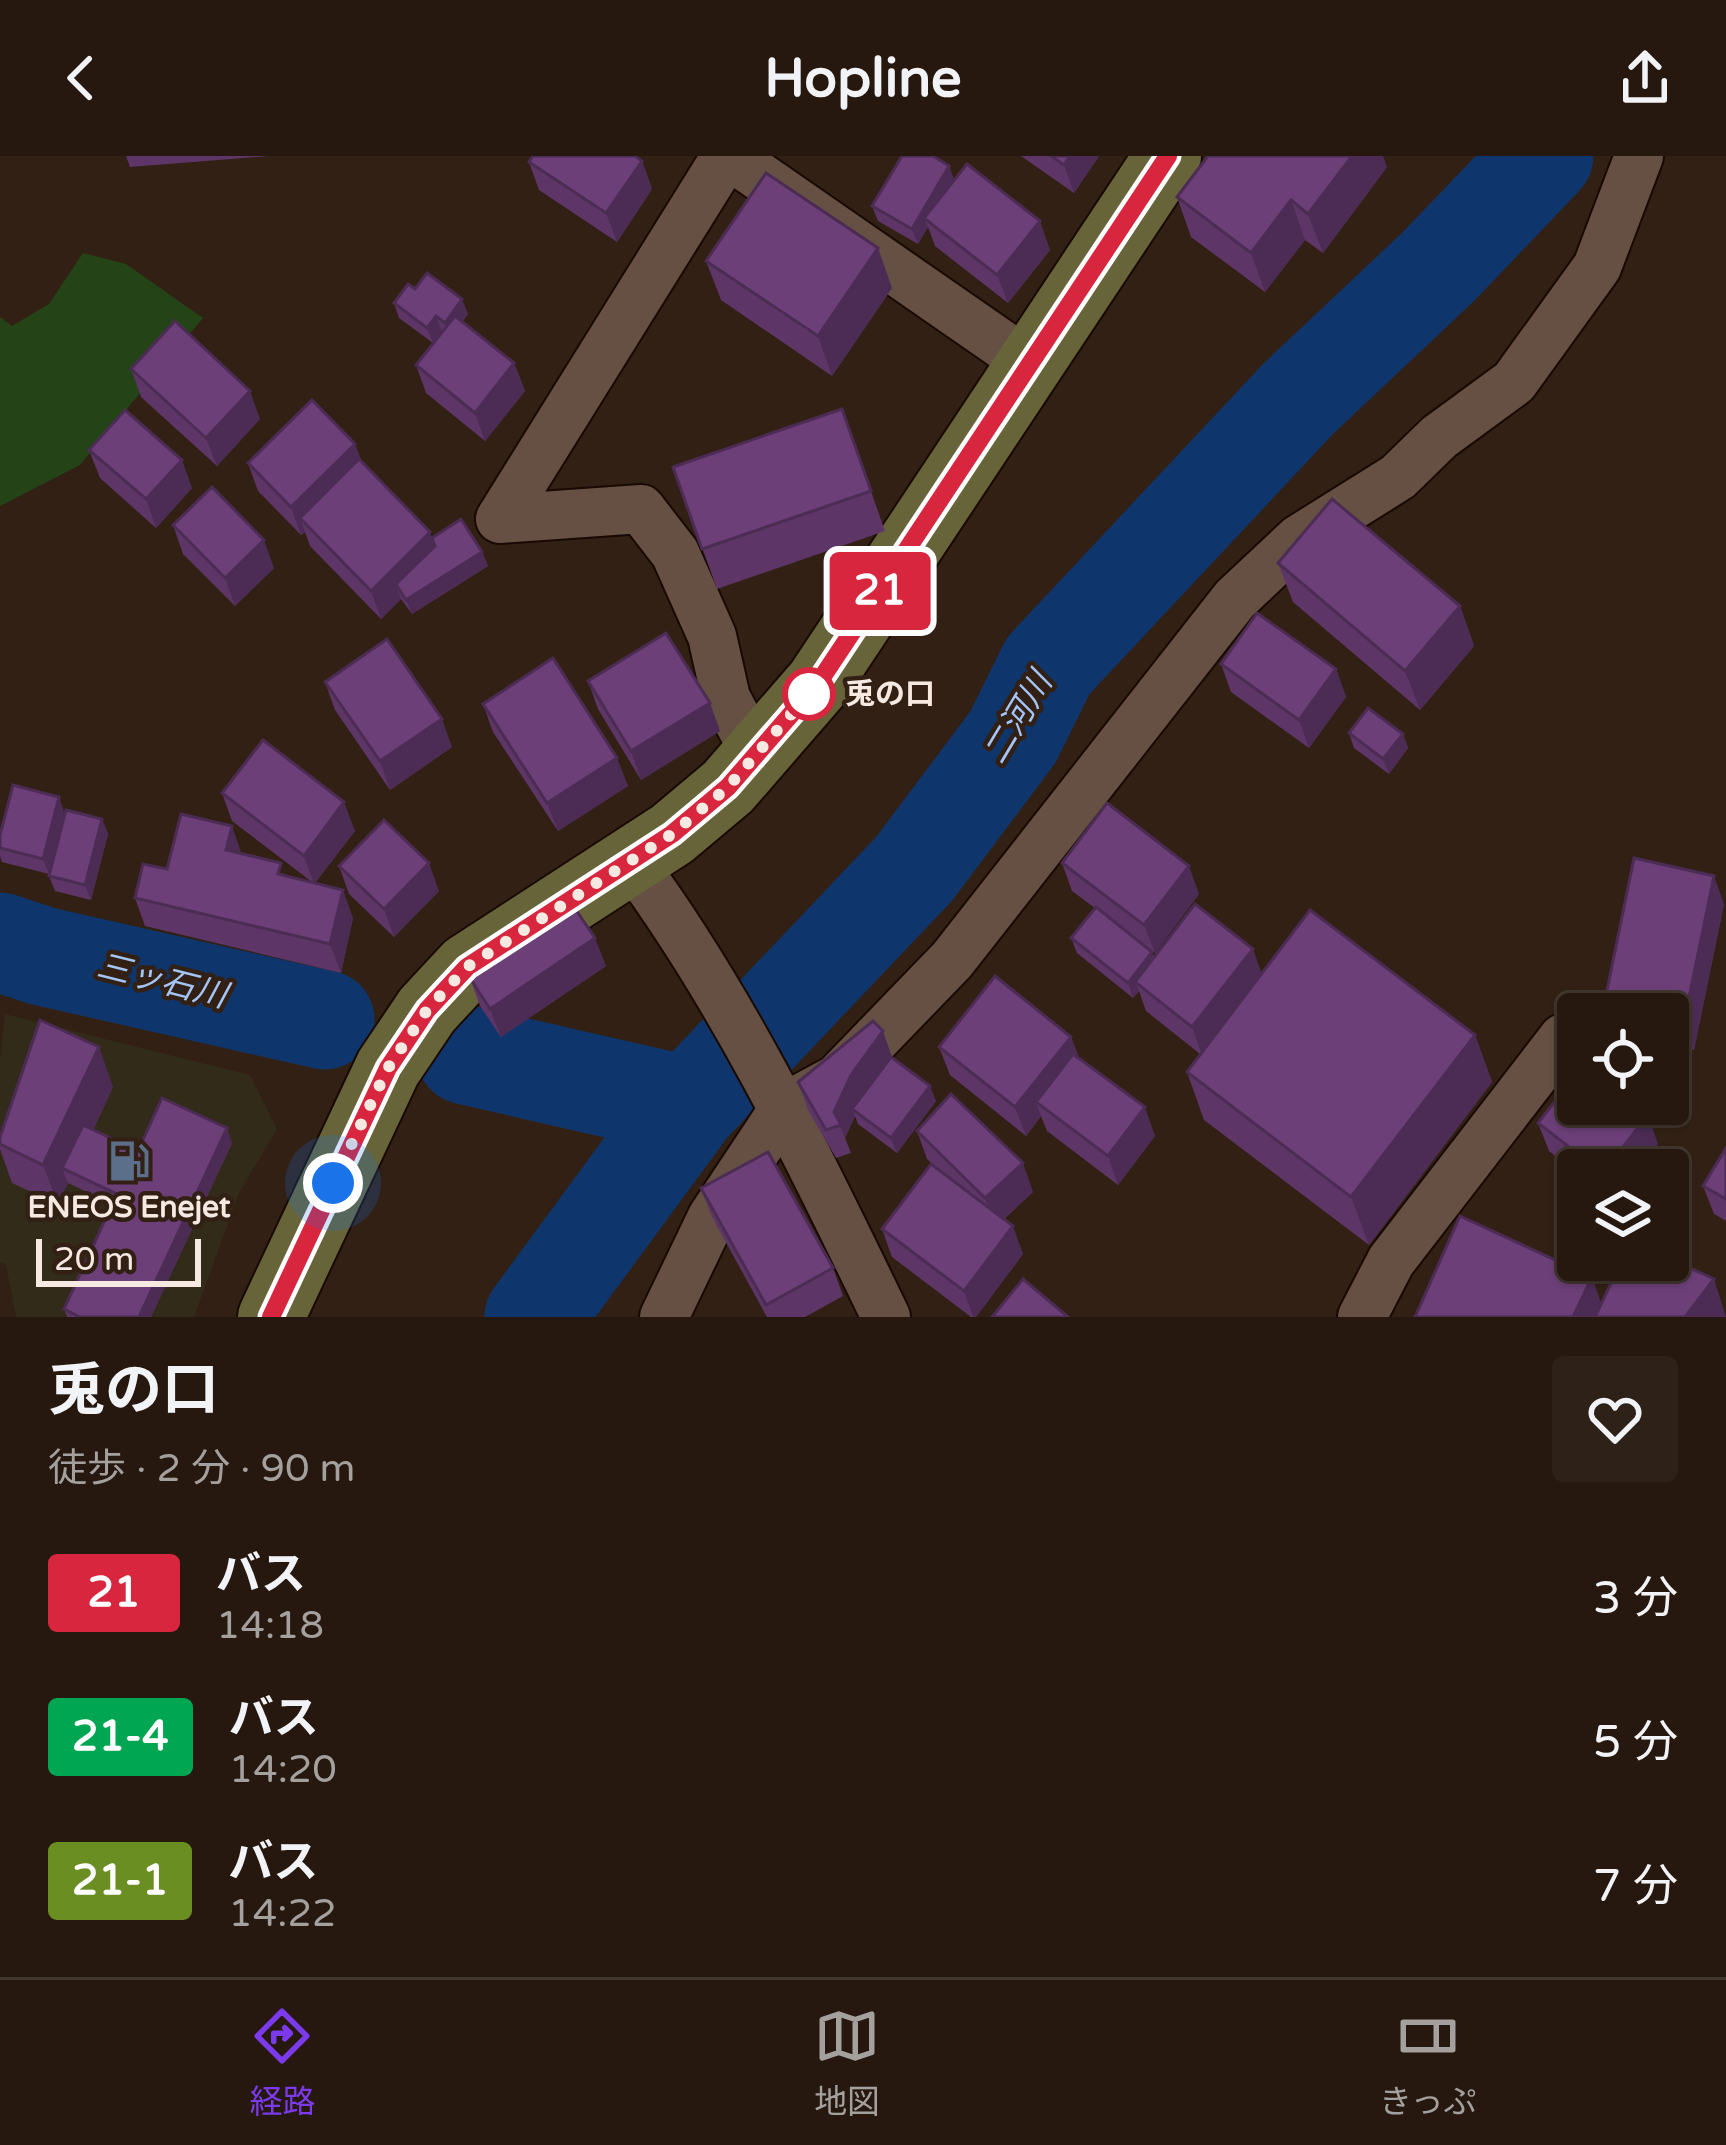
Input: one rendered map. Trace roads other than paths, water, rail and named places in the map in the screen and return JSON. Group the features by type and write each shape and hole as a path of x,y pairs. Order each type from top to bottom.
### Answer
{"street":[{"path":"756,755 726,698 712,636 675,553 641,509 500,519 728,156 1030,364"},
{"path":"271,1317 405,1042 467,967 646,882 819,682 1168,156"},
{"path":"664,1317 778,1095 838,1079 952,960 1235,599 1299,539 1397,477 1439,437 1514,382 1597,267 1639,156"},
{"path":"646,882 778,1095 886,1317"},
{"path":"1363,1317 1391,1261 1557,1046"}],"waterway":[{"name":"二河川","path":"534,1317 689,1106 914,869 1013,737 1048,666 1298,399 1439,266 1544,156"},
{"name":"三ッ石川","path":"0,942 42,956 325,1020"},
{"name":"三ッ石川","path":"466,1055 689,1106"}],"place":[{"name":"兎の口","path":"809,694"},
{"name":"ENEOS Enejet","path":"129,1161"}]}
